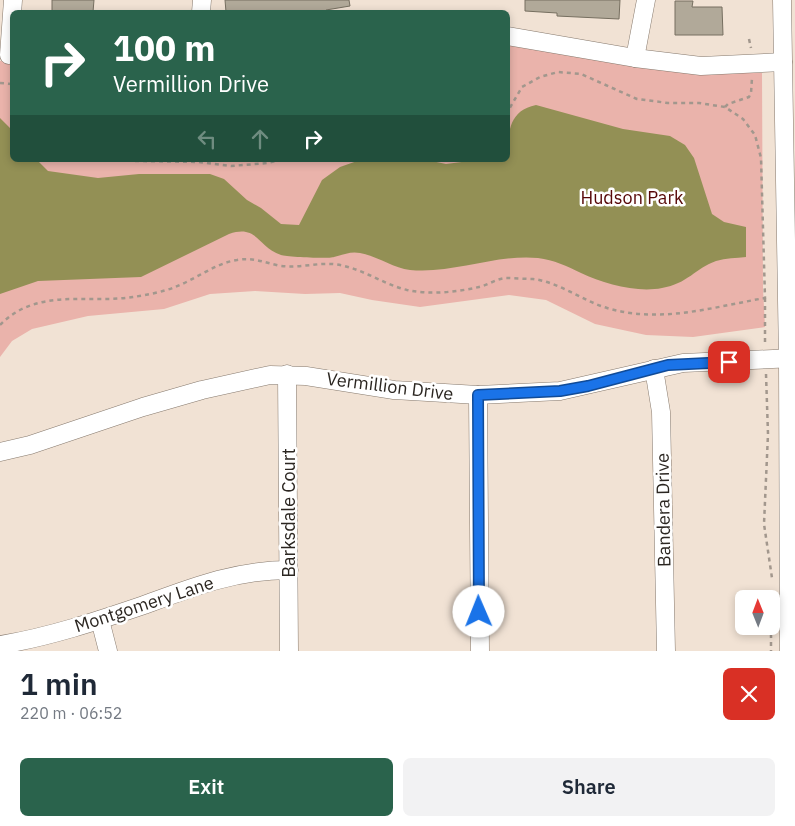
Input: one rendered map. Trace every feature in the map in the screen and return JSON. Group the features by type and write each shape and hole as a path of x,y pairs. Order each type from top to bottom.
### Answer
{"street":[{"path":"634,58 646,0"},
{"path":"782,0 792,359 791,645"},
{"path":"7,55 10,31"},
{"path":"510,36 634,58 701,66 784,62"},
{"name":"Vermillion Drive","path":"0,452 39,442 143,407 252,378 287,374 394,390 478,395 560,391 683,364 792,359"},
{"name":"Bandera Drive","path":"654,369 661,412 666,651"},
{"name":"Barksdale Court","path":"287,374 289,651"},
{"path":"478,395 480,651"},
{"name":"Montgomery Lane","path":"0,645 100,620 230,576 267,570 289,570"},
{"path":"100,620 108,651"}],"path":[{"path":"510,108 522,87 540,77 558,72 581,74 637,99 668,103 699,103 725,107 743,119 755,135 761,158 765,298 768,434 764,524 772,581"},
{"path":"199,162 231,166 272,162"},
{"path":"0,325 6,319 31,306 60,298 132,298 174,287 237,260 254,259 282,266 309,267 331,264 352,268 407,290 435,293 478,287 504,278 536,280 569,291 607,308 645,315 692,313 765,298"},
{"path":"771,635 771,651"}],"green space":[{"name":"Hudson Park","path":"510,36 673,71 762,73 763,289 765,327 693,337 646,335 595,324 546,300 509,295 420,307 340,293 305,294 255,291 210,294 164,309 88,316 32,329 12,341 0,357 0,61 10,62 10,162 510,162"}],"shaded area":[{"path":"536,105 623,129 670,136 685,145 694,158 712,214 724,222 746,227 746,257 716,261 685,280 671,286 642,289 610,284 550,260 538,258 506,259 443,269 410,270 356,253 331,258 285,256 267,247 252,234 239,232 229,234 141,277 38,281 0,294 0,118 10,128 10,162 39,162 48,171 98,178 139,174 210,174 224,179 247,200 261,208 281,224 299,225 322,180 340,167 354,162 436,162 446,164 462,162 510,162 511,125 514,118 526,108"}],"building":[{"path":"52,0 94,0 93,10 52,10"},
{"path":"225,0 349,0 350,6 326,10 226,10"},
{"path":"525,0 620,0 619,19 557,16 557,13 525,11"},
{"path":"675,1 693,1 692,7 722,7 723,35 675,35"}],"route":[{"path":"479,612 478,395 560,391 588,386 668,365 729,362"}]}
